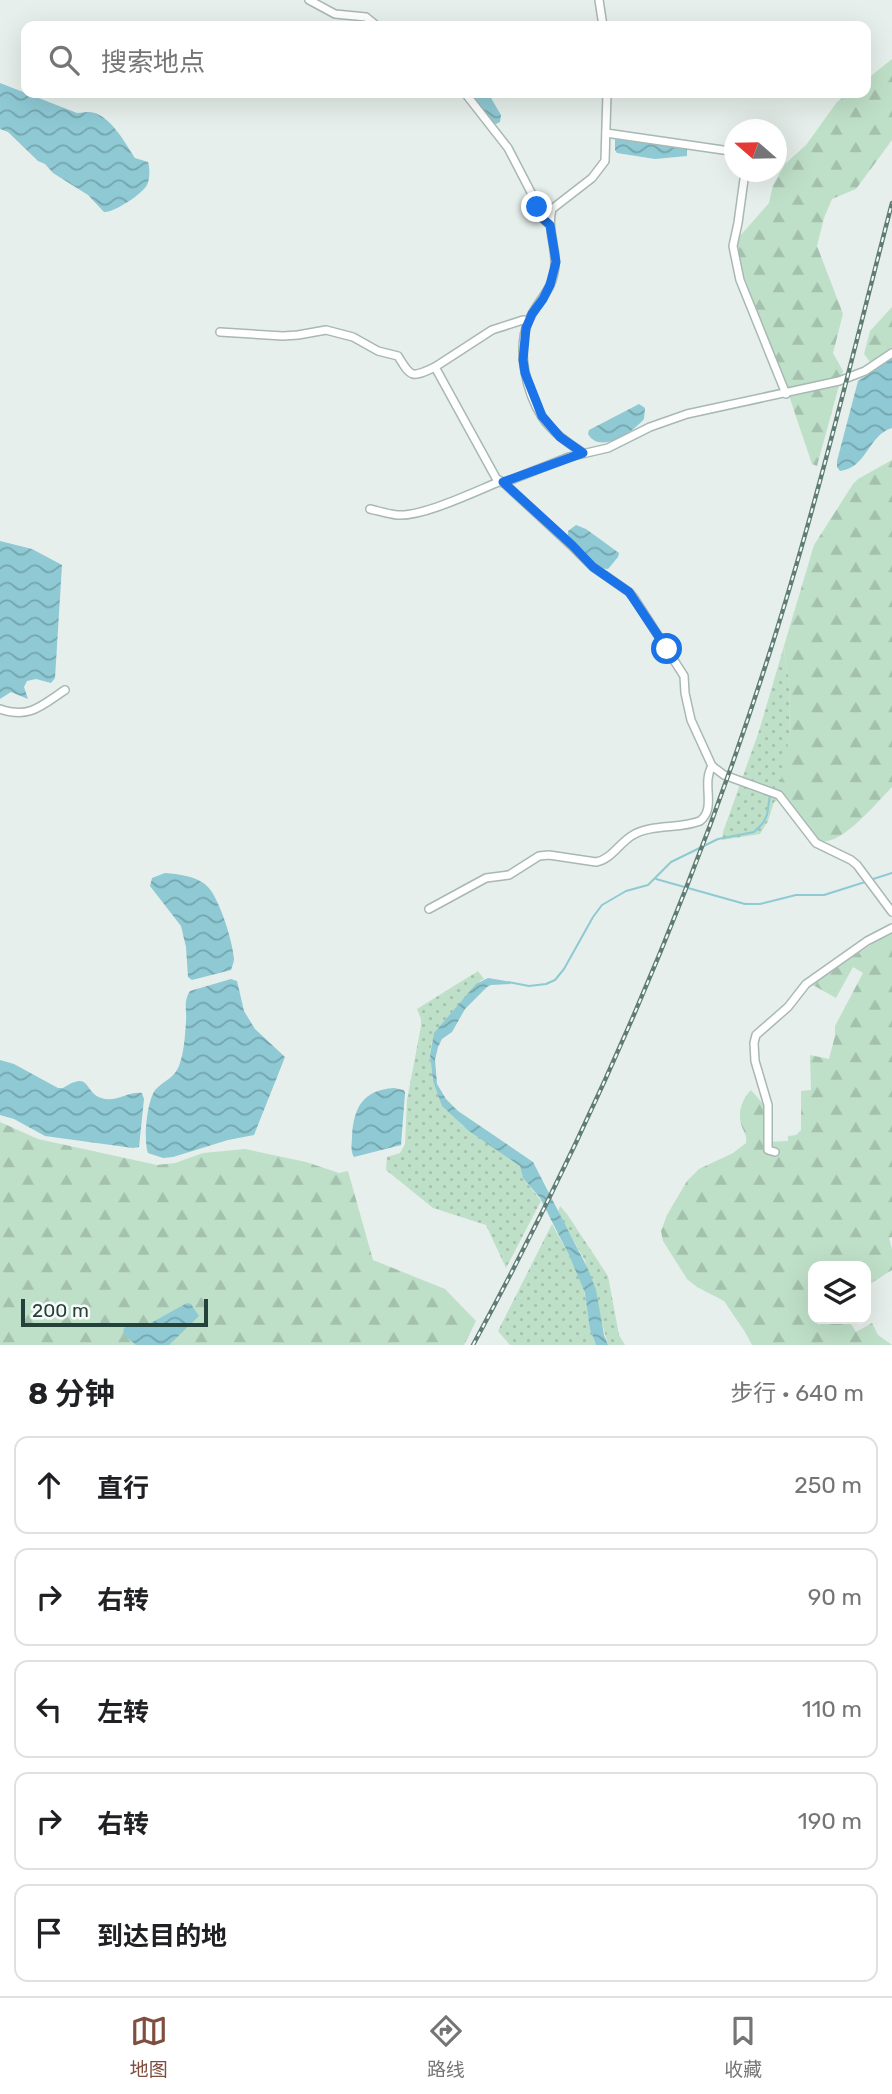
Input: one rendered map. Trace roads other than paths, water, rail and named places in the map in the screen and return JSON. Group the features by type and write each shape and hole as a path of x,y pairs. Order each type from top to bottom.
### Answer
{"street":[{"path":"309,0 341,15 366,17 371,21"},
{"path":"599,0 602,21"},
{"path":"469,98 508,148 541,217 550,225"},
{"path":"583,453 568,444 545,421 530,388 523,360 528,321 543,299 554,275 556,257 550,225 554,207 592,177 605,161 607,98"},
{"path":"606,133 724,150"},
{"path":"744,182 733,246 740,280 786,394"},
{"path":"220,332 290,335 326,330 353,337 378,351 398,356 407,372 418,375 494,329 523,320 528,321"},
{"path":"370,509 396,515 439,507 583,453 613,447 650,427 687,414 839,381 860,373 892,353"},
{"path":"435,367 494,474 593,567 634,598 684,676 691,720 712,766 724,775 749,786 774,792 782,798 816,843 857,865 892,912"},
{"path":"0,709 27,713 65,690"},
{"path":"429,909 486,878 509,875 539,856 596,862 603,860 634,834 700,821 708,811 707,778 712,766"},
{"path":"775,1152 768,1150 768,1105 755,1061 756,1035 788,1007 806,984 892,928"}],"water":[{"path":"0,83 21,91 21,98 38,98 77,113 96,113 116,129 135,158 148,162 149,180 140,193 104,212 88,195 53,173 8,132 0,129"},
{"path":"473,98 491,98 501,115 500,122 496,124"},
{"path":"615,139 687,149 687,156 655,159 617,153"},
{"path":"892,358 892,428 878,437 856,464 840,471 837,461 858,381"},
{"path":"639,404 645,408 644,419 625,435 608,442 600,442 593,440 588,434 589,430"},
{"path":"576,525 586,529 619,553 608,569 599,568 568,537 568,531"},
{"path":"0,541 32,549 62,565 55,678 51,683 36,679 27,681 24,687 28,699 11,692 0,699"},
{"path":"165,873 193,878 212,892 221,909 231,942 234,959 231,970 192,980 188,977 181,926 150,886 152,878"},
{"path":"488,978 511,984 487,987 465,1009 452,1032 442,1039 435,1060 437,1084 446,1099 458,1111 533,1162 588,1269 596,1290 608,1345 596,1345 590,1329 585,1293 569,1255 540,1198 523,1178 520,1166 469,1131 442,1106 433,1081 430,1055 434,1033 476,984"},
{"path":"231,979 237,981 244,1011 255,1029 285,1057 254,1135 173,1157 163,1158 148,1153 146,1130 150,1101 156,1089 172,1076 179,1066 184,1044 188,995 190,991"},
{"path":"0,1060 14,1064 58,1088 83,1081 101,1098 112,1099 142,1093 144,1099 139,1147 45,1136 14,1119 0,1115"},
{"path":"394,1088 404,1090 405,1093 401,1145 354,1157 352,1136 355,1117 362,1102 375,1092"},
{"path":"187,1303 191,1304 199,1316 169,1345 136,1345 123,1334 124,1328 133,1323 149,1324"}],"waterway":[{"path":"508,982 529,986 555,980 602,905 626,891 648,885 671,862 718,839 754,832 767,815 770,795"},
{"path":"870,880 892,873"},
{"path":"656,879 745,904 760,904 796,895 824,895 865,882"}],"railway":[{"path":"473,1345 598,1096 705,839 766,664 801,550 892,203"}]}
